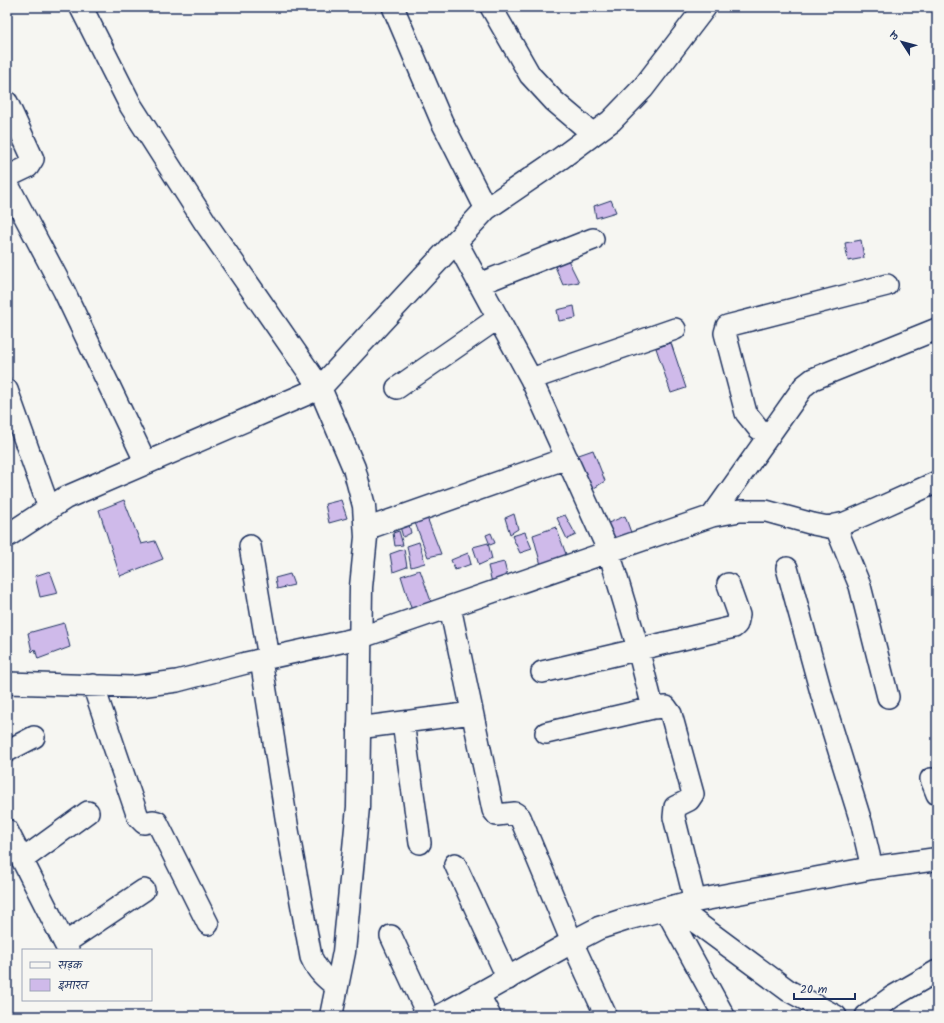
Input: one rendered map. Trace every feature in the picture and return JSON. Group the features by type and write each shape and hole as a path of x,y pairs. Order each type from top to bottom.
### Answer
{"street":[{"path":"81,7 131,106 205,222 320,388 354,468 364,506 366,529 361,587 359,638 358,807 344,952 331,1016"},
{"path":"393,7 442,122 486,209"},
{"path":"491,7 530,75 554,101 593,134"},
{"path":"7,536 64,498 320,388 486,209 611,121 643,88 705,7"},
{"path":"7,102 33,159 28,167 7,177"},
{"path":"7,183 64,290 146,463"},
{"path":"479,284 593,239"},
{"path":"456,242 531,379 609,552 639,650 653,708"},
{"path":"769,436 758,428 746,413 725,333 727,326 886,285"},
{"path":"397,388 498,318"},
{"path":"531,379 675,329"},
{"path":"712,516 804,386 813,379 937,329"},
{"path":"7,390 49,508"},
{"path":"366,529 567,458"},
{"path":"7,683 132,687 178,681 265,659 359,638 712,516 740,511 766,511 828,527 866,514 937,482"},
{"path":"836,525 862,593 888,697"},
{"path":"250,546 288,830 311,958 317,970 337,987"},
{"path":"787,568 822,696 854,795 872,868"},
{"path":"542,672 639,650 737,624 739,615 728,584"},
{"path":"450,607 493,810 497,815 515,813 520,817 572,942 606,1016"},
{"path":"93,685 138,817 144,823 153,821 157,822 208,924"},
{"path":"546,734 663,706 670,710 693,794 690,800 675,807 674,817 696,901"},
{"path":"358,728 472,713"},
{"path":"403,722 420,843"},
{"path":"7,751 34,737"},
{"path":"22,860 88,812"},
{"path":"7,830 66,947 144,890"},
{"path":"440,1016 599,928 696,901 872,868 937,859"},
{"path":"455,864 508,979"},
{"path":"670,907 724,1016"},
{"path":"670,907 789,991 836,1016"},
{"path":"391,936 428,1016"},
{"path":"866,1016 892,997 937,971"},
{"path":"479,995 490,1016"}],"building":[{"path":"611,200 616,212 596,218 594,206"},
{"path":"861,240 864,258 848,261 845,243"},
{"path":"567,258 579,282 563,285 554,264"},
{"path":"574,306 576,318 559,321 557,310"},
{"path":"671,343 686,388 671,393 656,348"},
{"path":"593,450 605,481 585,494 573,457"},
{"path":"124,500 141,544 155,541 163,559 120,576 99,510"},
{"path":"341,500 347,518 329,523 325,504"},
{"path":"514,514 518,529 510,534 505,518"},
{"path":"426,515 441,554 428,557 414,520"},
{"path":"565,515 576,535 567,539 557,518"},
{"path":"625,516 633,538 614,545 606,524"},
{"path":"408,521 411,533 403,537 399,523"},
{"path":"556,527 570,565 542,569 533,535"},
{"path":"399,531 403,545 395,546 393,533"},
{"path":"525,532 532,549 520,553 512,536"},
{"path":"491,533 495,543 490,545 486,535"},
{"path":"419,542 425,563 411,567 407,546"},
{"path":"488,543 492,559 479,565 473,547"},
{"path":"404,549 407,567 393,572 390,554"},
{"path":"468,553 471,564 455,570 451,560"},
{"path":"504,562 508,578 492,583 488,566"},
{"path":"420,570 433,607 413,614 401,576"},
{"path":"50,571 58,593 40,597 35,576"},
{"path":"290,574 294,585 277,589 275,578"},
{"path":"64,623 70,647 38,659 35,649 32,652 28,633"}]}
